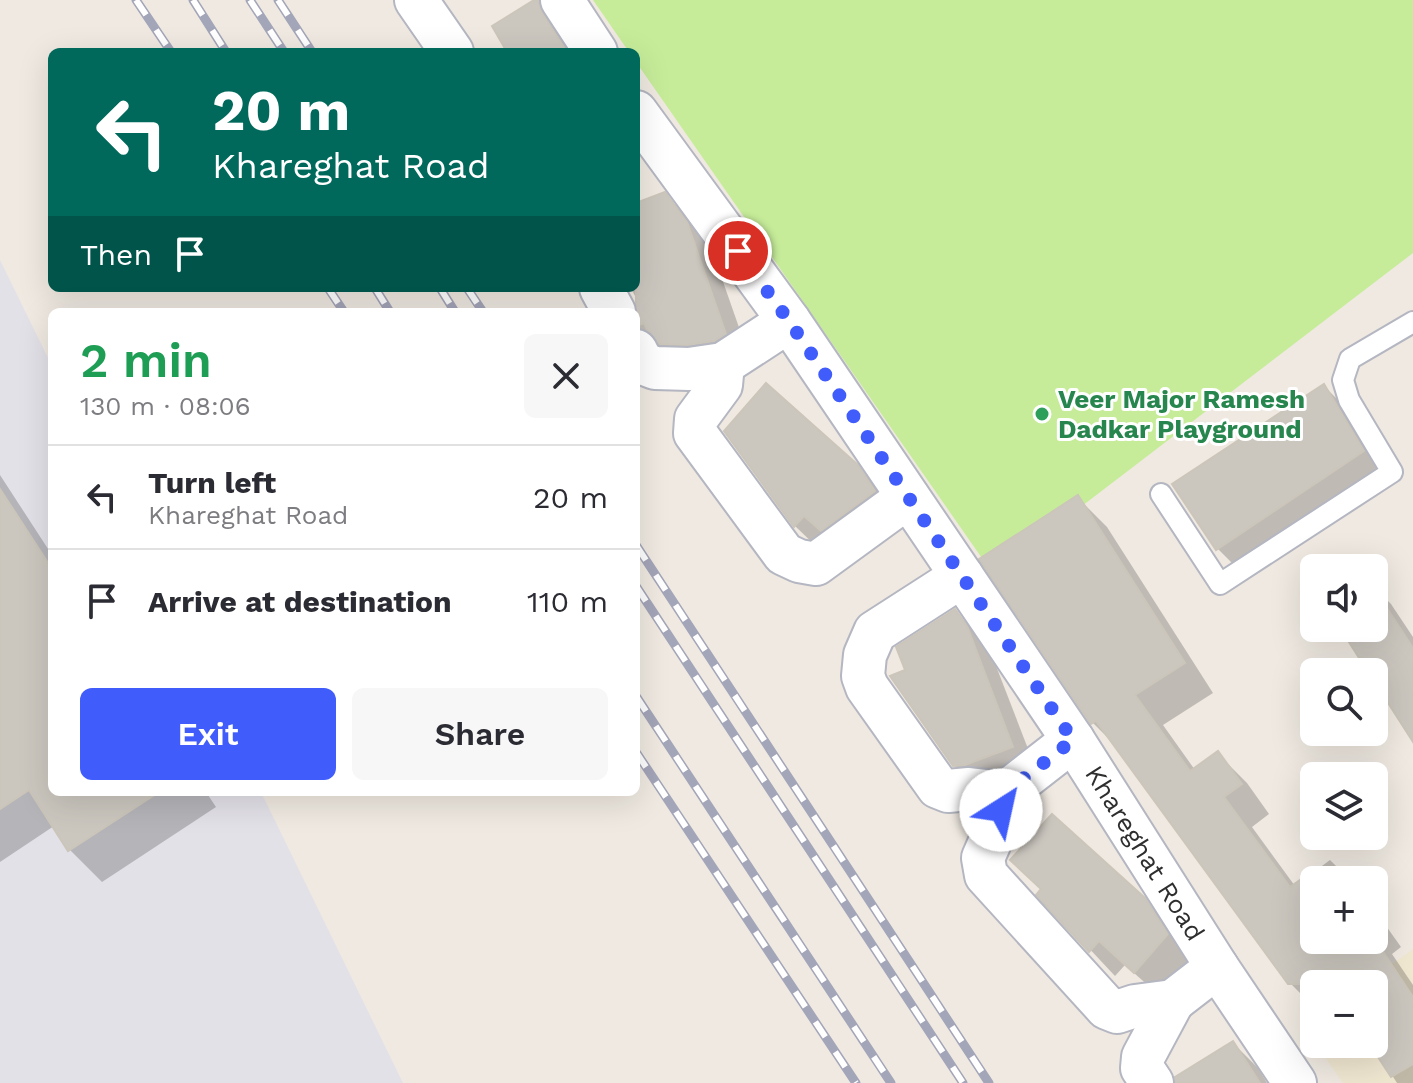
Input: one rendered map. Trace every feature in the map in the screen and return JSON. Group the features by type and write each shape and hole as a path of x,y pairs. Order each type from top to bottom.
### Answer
{"street":[{"path":"562,0 593,48"},
{"path":"428,4 450,48"},
{"name":"Khareghat Road","path":"640,117 789,321 962,576 1073,740 1217,967 1295,1083"},
{"path":"640,359 642,363 655,368 689,369 723,364 789,321"},
{"path":"723,364 721,385 696,419 695,433 784,554 816,564 908,497"},
{"path":"962,576 875,632 865,655 863,676 867,687 938,787 948,791 969,789 1005,793"},
{"path":"1073,740 1005,793 997,826 983,858 986,875 1107,1008 1117,1012 1135,1006 1173,1001"},
{"path":"1152,1083 1142,1068 1143,1057 1173,1001 1217,967"}],"lane":[{"path":"1161,494 1220,584 1392,472 1349,400 1343,380 1350,359 1413,322"}],"shaded area":[{"path":"0,260 48,358 48,796 263,796 403,1083 0,1083"},
{"path":"1413,949 1413,1083 1343,1083 1326,1058 1388,1058 1388,970 1384,970"}],"green space":[{"name":"Veer Major Ramesh Dadkar Playground","path":"593,0 1413,0 1413,253 993,574 640,68 640,48 626,48"}],"building":[{"path":"538,0 542,13 564,48 505,48 492,26"},
{"path":"665,192 687,222 726,334 714,341 688,345 660,344 644,323 640,324 636,292 640,292 640,201"},
{"path":"766,383 858,465 875,491 821,531 804,516 794,527 724,431"},
{"path":"1324,384 1364,451 1216,550 1172,484"},
{"path":"0,489 48,563 48,796 153,796 68,851 29,790 0,809"},
{"path":"1078,495 1185,663 1135,695 1190,771 1218,751 1242,784 1224,797 1290,887 1300,880 1300,954 1385,954 1413,997 1413,1064 1391,1077 1379,1058 1388,1058 1388,970 1300,970 1300,984 1288,984 1096,721 1091,724 979,559"},
{"path":"955,609 967,626 1013,747 965,765 953,766 890,676 905,670 896,647"},
{"path":"1388,610 1413,648 1413,742 1388,703 1388,658 1359,658 1349,642 1388,642"},
{"path":"1052,814 1145,898 1168,934 1134,973 1099,941 1089,952 1036,895 1041,889 1010,860"},
{"path":"1233,1041 1260,1083 1176,1083 1175,1077"}],"railway":[{"path":"136,0 168,48"},
{"path":"193,0 223,48"},
{"path":"250,0 281,48"},
{"path":"278,0 309,48"},
{"path":"331,292 341,308"},
{"path":"378,292 388,308"},
{"path":"442,292 452,308"},
{"path":"470,292 480,308"},
{"path":"640,551 989,1083"},
{"path":"640,592 963,1083"},
{"path":"640,702 891,1083"},
{"path":"640,758 856,1083"}],"place":[{"name":"Veer Major Ramesh Dadkar Playground","path":"1042,414"}],"route":[{"path":"738,251 789,321 1073,740 1005,793 1001,810"}]}
